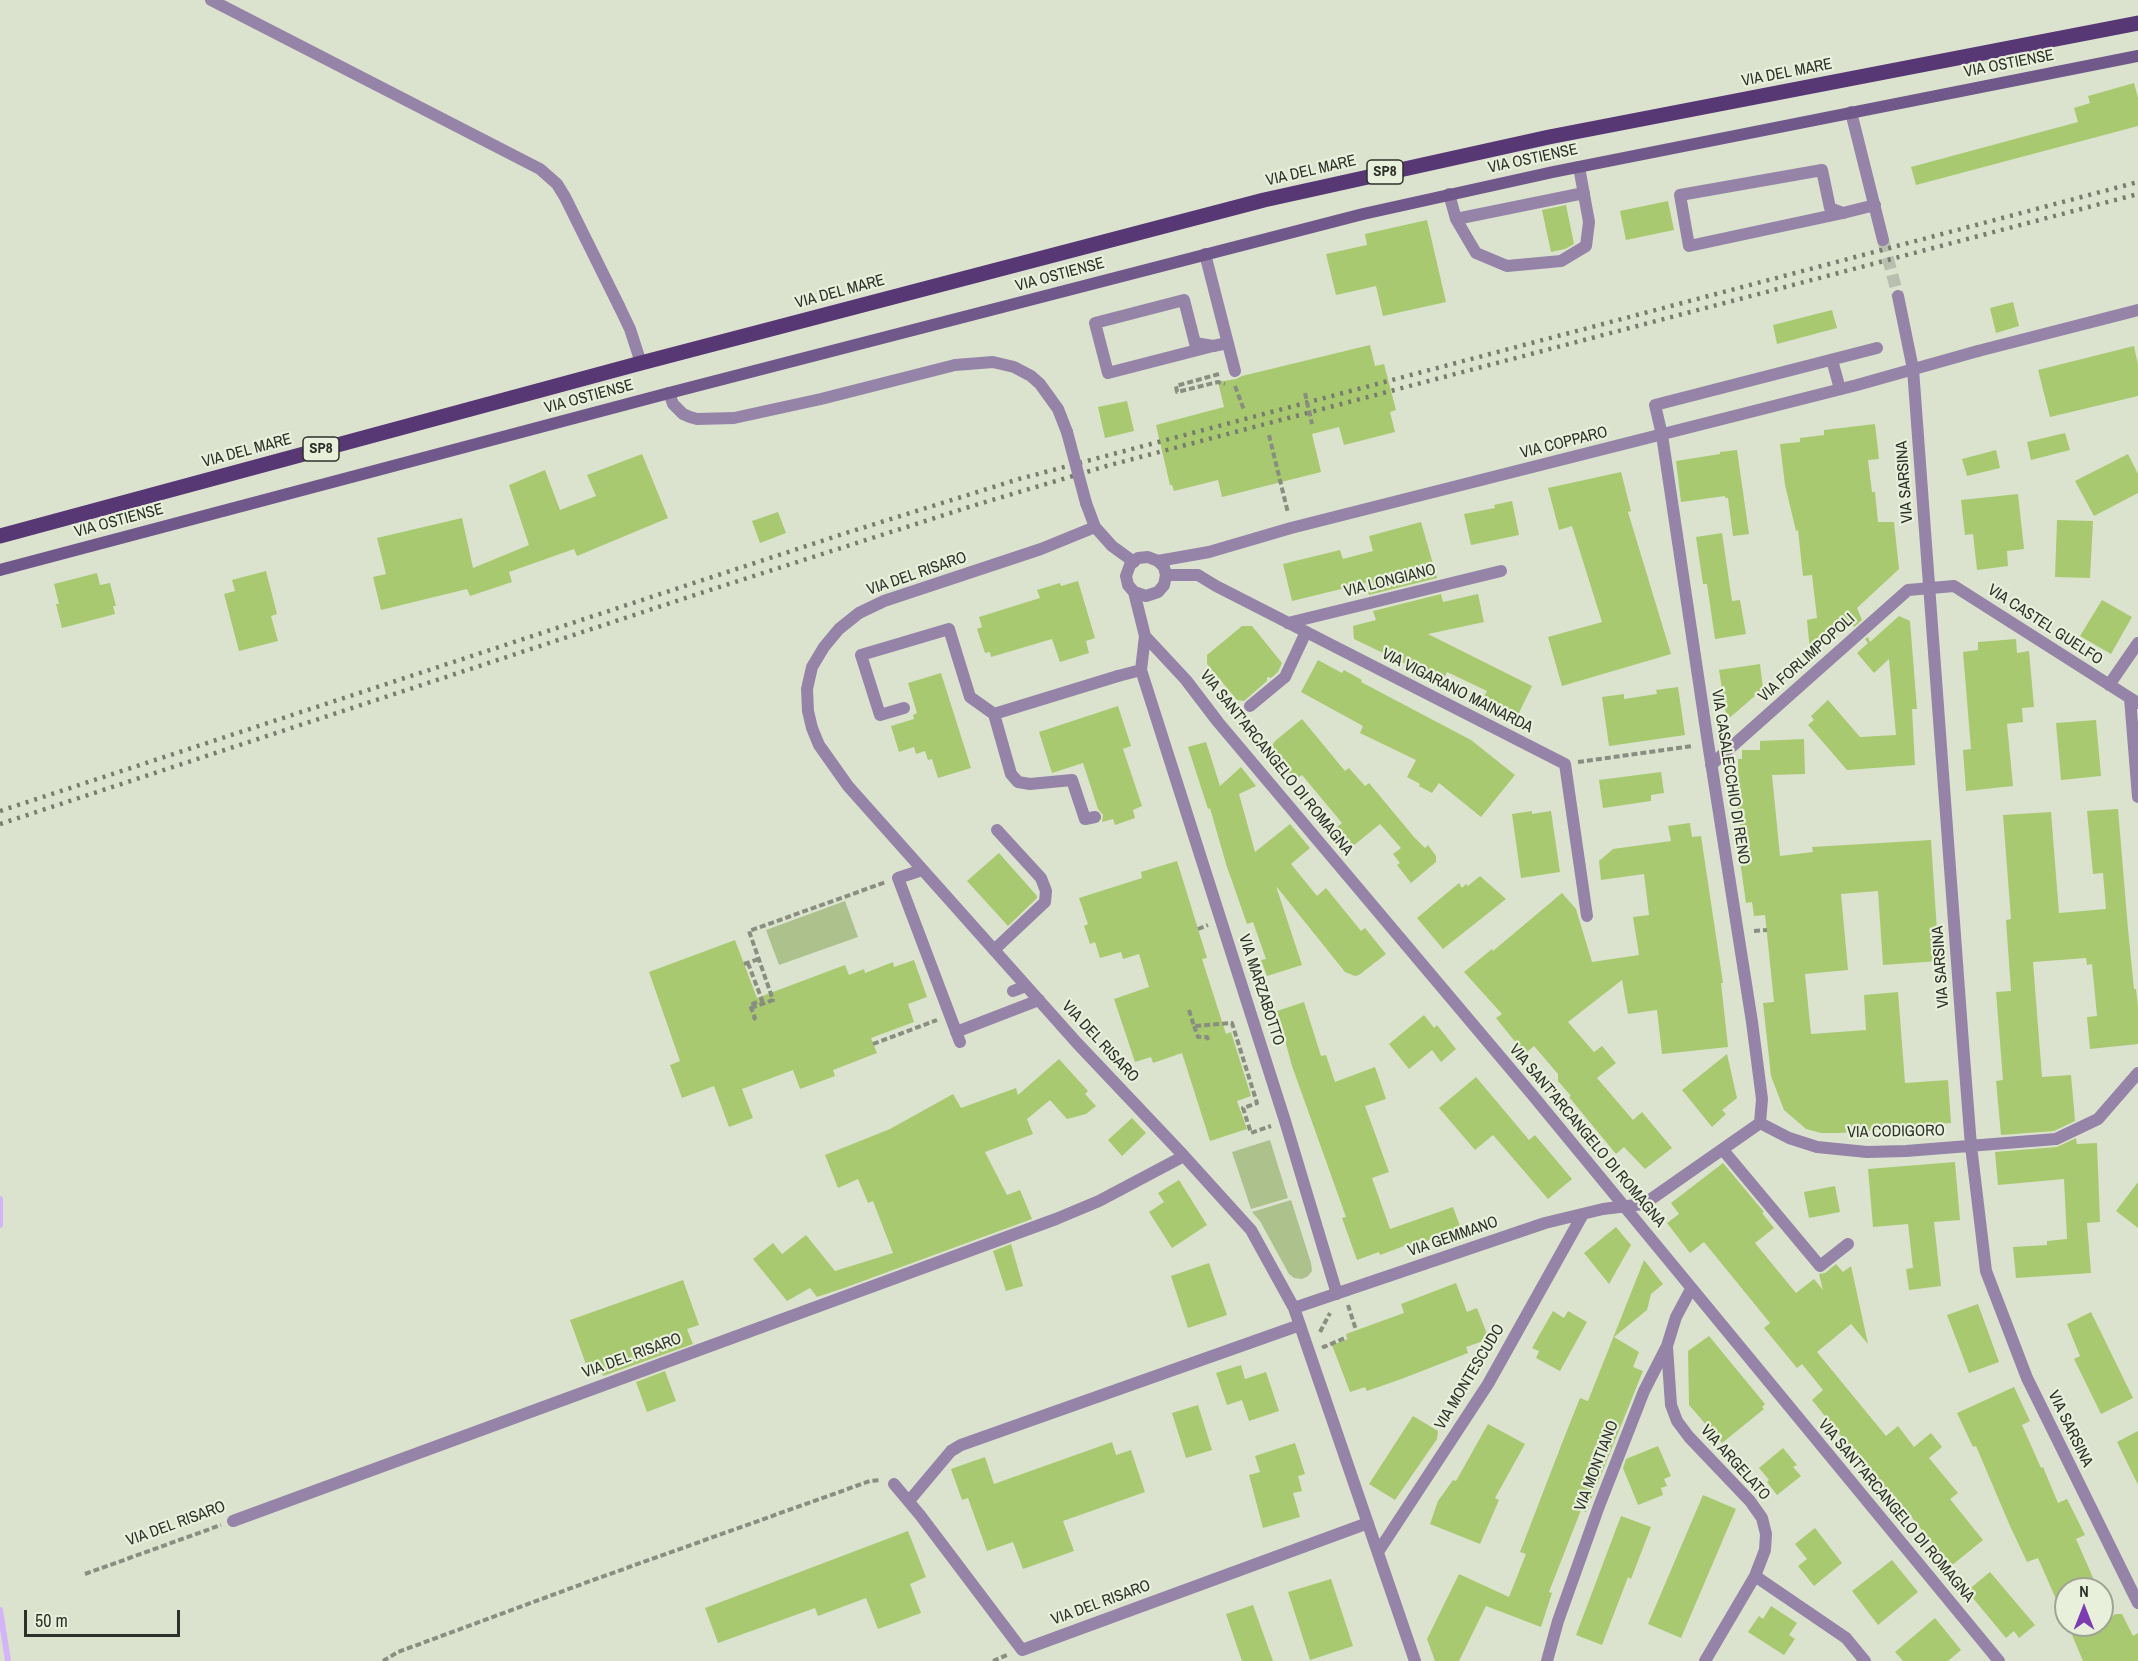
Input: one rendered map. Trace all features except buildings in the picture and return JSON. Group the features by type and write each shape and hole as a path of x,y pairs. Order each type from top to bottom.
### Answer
{"main road":[{"name":"VIA DEL MARE","path":"0,536 1194,217 1345,181 1558,136 2138,23"},
{"name":"VIA OSTIENSE","path":"0,570 669,393 1205,254 1449,194 2138,56"}],"street":[{"path":"211,0 540,169 557,184 565,197 630,329 642,363"},
{"path":"1851,112 1883,240"},
{"path":"1449,194 1456,219 1476,253 1507,266 1561,261 1586,246 1589,222 1579,167"},
{"path":"1843,213 1830,208 1822,170 1680,195 1689,246 1843,213 1875,205"},
{"path":"1456,219 1584,193"},
{"path":"1205,254 1235,370"},
{"name":"VIA SARSINA","path":"1898,296 1913,369 1971,1146 1986,1271 2027,1378 2138,1603"},
{"path":"1214,346 1195,343 1184,300 1095,323 1108,373 1228,343"},
{"name":"VIA COPPARO","path":"1158,561 1198,554 2138,310"},
{"path":"1840,389 1832,360 1877,348"},
{"name":"VIA CASALECCHIO DI RENO","path":"1760,1124 1762,1099 1758,1064 1662,435 1655,405 1832,360"},
{"path":"669,393 674,404 683,414 697,420 734,418 821,399 955,365 993,362 1014,367 1040,384 1058,410 1067,432 1086,503 1095,527 1112,546 1134,562"},
{"name":"VIA DEL RISARO","path":"1095,527 1041,549 884,601 859,613 839,629 824,647 812,667 807,689 808,711 819,745 848,786 1026,986 1251,1230 1294,1308 1415,1661"},
{"path":"1198,554 1196,564 1198,575"},
{"path":"994,714 1142,670 1145,636 1134,592 1128,585 1126,576 1130,565 1138,558 1148,557 1158,561 1164,567 1166,575 1164,585 1158,592 1146,596 1134,592"},
{"name":"VIA LONGIANO","path":"1288,623 1501,571"},
{"name":"VIA VIGARANO MAINARDA","path":"1166,575 1198,575 1565,764"},
{"name":"VIA CASTEL GUELFO","path":"1930,588 1954,586 2134,701"},
{"name":"VIA FORLIMPOPOLI","path":"1711,765 1908,590 1930,588"},
{"path":"904,708 880,715 861,655 949,629 970,697 994,714 1011,774 1018,782 1030,784 1072,780 1085,819 1095,817"},
{"path":"1250,706 1285,677 1306,632"},
{"name":"VIA SANT'ARCANGELO DI ROMAGNA","path":"1145,636 1186,680 1218,722 1624,1207 1999,1661"},
{"path":"2109,685 2138,643"},
{"name":"VIA MARZABOTTO","path":"1142,670 1286,1121 1337,1294"},
{"path":"2134,701 2138,797"},
{"path":"1565,764 1587,916"},
{"path":"994,950 1045,902 1046,891 1041,878 997,830"},
{"path":"922,870 898,878 958,1037 1039,1000"},
{"path":"1013,991 1026,986"},
{"name":"VIA CODIGORO","path":"1760,1124 1789,1138 1817,1147 1845,1151 1906,1151 2056,1139 2098,1119 2138,1073"},
{"path":"1624,1207 1644,1204 1760,1124"},
{"path":"1723,1150 1820,1266 1848,1244"},
{"name":"VIA DEL RISARO","path":"233,1521 1056,1219 1099,1201 1184,1156"},
{"name":"VIA GEMMANO","path":"1294,1308 1545,1223 1624,1207"},
{"name":"VIA MONTESCUDO","path":"1378,1552 1488,1384 1583,1214"},
{"name":"VIA MONTIANO","path":"1546,1661 1599,1506 1644,1391 1667,1346 1676,1317 1691,1289"},
{"path":"909,1502 951,1451 960,1445 1300,1325"},
{"name":"VIA ARGELATO","path":"1667,1346 1671,1405 1677,1421 1689,1437 1737,1485 1762,1518 1766,1533 1765,1550 1755,1576 1705,1661"},
{"name":"VIA DEL RISARO","path":"894,1484 1022,1650 1368,1523"},
{"path":"1755,1576 1845,1638 1865,1661"}],"path":[{"path":"1235,370 1176,386 1177,392 1218,382 1237,386 1244,410"},
{"path":"1305,393 1312,424"},
{"path":"1269,435 1291,528"},
{"path":"1565,764 1708,743"},
{"path":"752,1008 773,1000 749,931 898,878"},
{"path":"1198,928 1207,926"},
{"path":"752,1020 755,1018 750,1005 762,1000 746,964 759,959"},
{"path":"1189,1010 1198,1037 1207,1037 1208,1040"},
{"path":"873,1044 950,1016"},
{"path":"1194,1026 1232,1023 1257,1103 1243,1108 1251,1133 1270,1126"},
{"path":"1347,1336 1324,1347 1319,1333 1329,1313 1349,1308 1356,1330"},
{"path":"383,1661 398,1653 571,1588 870,1481 883,1480 894,1484"},
{"name":"VIA DEL RISARO","path":"85,1574 233,1521"}],"green space":[{"path":"845,901 858,937 779,965 766,930"},
{"path":"1270,1140 1288,1198 1251,1209 1232,1152"},
{"path":"1291,1200 1311,1263 1312,1271 1302,1279 1294,1278 1289,1274 1260,1221 1252,1212"}],"waterway":[{"path":"0,1199 0,1225"},
{"path":"0,1610 8,1661"}],"tunnel":[{"path":"1883,240 1898,296"}],"railway":[{"path":"0,811 846,533 1019,479 2138,182"},
{"path":"0,824 707,591 972,506 1110,465 2138,194"}]}
